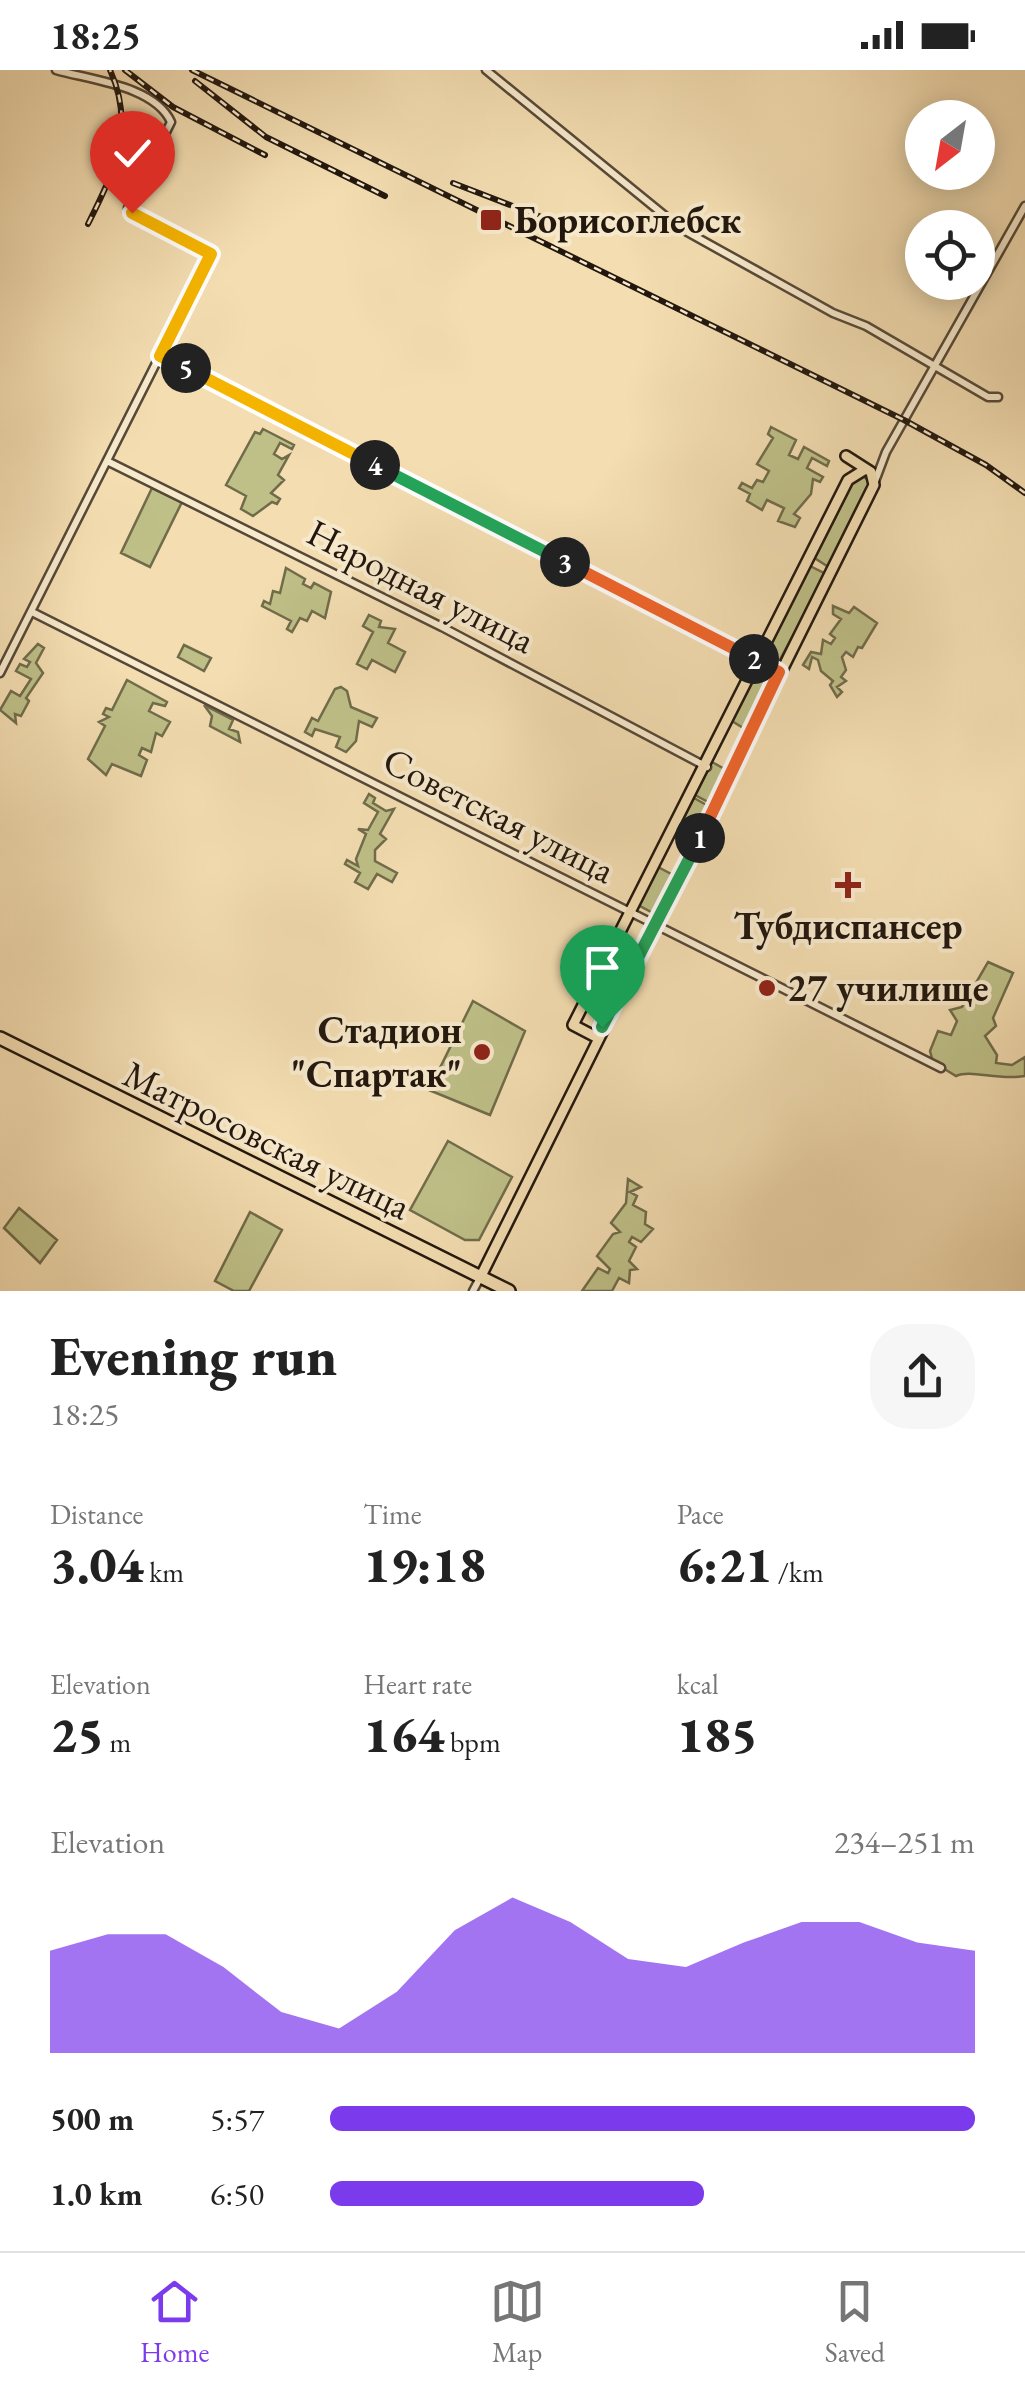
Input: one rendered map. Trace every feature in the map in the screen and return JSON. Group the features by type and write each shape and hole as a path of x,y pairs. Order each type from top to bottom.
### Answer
{"highway":[{"name":"Матросовская улица","path":"0,1038 509,1291"}],"main road":[{"path":"596,1037 574,1024 707,767 848,480 846,456 870,474"},
{"path":"848,480 870,474"},
{"path":"480,1278 779,672 870,474"}],"street":[{"path":"0,673 211,254 132,213 130,201 171,122 157,104 139,94 56,70"},
{"path":"486,70 680,228 826,310 866,326 988,397 998,397"},
{"path":"870,474 936,368 1025,206"},
{"path":"160,356 779,672"},
{"name":"Народная улица","path":"107,461 442,626 707,767"},
{"name":"Советская улица","path":"32,612 942,1068"},
{"path":"473,1291 480,1278"}],"green space":[{"path":"771,427 796,440 789,455 798,459 804,447 829,461 827,466 812,458 807,468 823,477 820,482 813,479 811,494 794,514 800,518 795,527 778,521 784,508 767,500 762,510 747,501 750,494 739,488 742,483 752,488 757,480 763,482 769,471 757,464 773,438 768,434"},
{"path":"263,429 294,445 292,449 280,443 274,454 282,459 289,455 278,475 284,480 271,493 280,499 253,516 241,509 246,496 226,485 255,432 260,434"},
{"path":"859,472 871,483 830,568 813,557 852,476"},
{"path":"152,488 182,502 150,567 121,553"},
{"path":"810,566 826,574 776,667 764,658"},
{"path":"286,568 305,579 303,584 311,588 314,583 331,592 325,618 312,611 307,621 300,618 292,632 287,629 291,621 262,606 264,601 270,604 273,591 280,593"},
{"path":"833,606 849,613 854,607 877,623 853,657 846,652 842,657 846,670 841,677 846,681 837,687 842,692 837,697 830,685 833,681 821,671 818,660 812,657 809,669 803,665 811,652 821,654 823,640 831,644 835,638 830,634 841,619 833,614"},
{"path":"369,615 381,621 379,627 395,629 388,643 405,652 395,672 372,660 367,669 357,664 373,632 363,626"},
{"path":"38,644 44,648 36,663 43,673 26,698 29,701 21,716 15,714 16,723 0,710 11,691 20,696 31,679 16,671 20,664 27,667 30,662 24,659"},
{"path":"184,645 211,658 204,671 178,657"},
{"path":"761,666 775,676 748,731 732,721"},
{"path":"127,680 167,702 165,706 153,703 149,711 170,722 162,736 156,733 151,752 142,748 139,755 147,760 141,776 112,764 106,775 88,759 105,726 99,722 109,717 103,714 106,708 112,710"},
{"path":"335,689 347,691 351,707 377,718 372,727 359,721 356,741 346,752 336,747 340,737 315,729 312,736 305,732 312,718 318,721"},
{"path":"204,705 233,720 229,729 238,732 240,742 210,726 212,716"},
{"path":"712,762 728,771 712,804 695,795"},
{"path":"369,794 375,798 373,803 386,811 394,809 380,834 386,839 375,850 375,861 397,873 392,882 377,874 368,889 355,882 360,873 345,864 347,860 358,866 356,859 366,834 358,829 368,830 378,812 364,803"},
{"path":"694,798 710,807 694,840 677,831"},
{"path":"658,867 675,876 655,914 638,905"},
{"path":"618,950 631,959 595,1030 599,1017 591,999"},
{"path":"988,962 1013,973 993,1018 996,1026 985,1036 997,1055 996,1063 1012,1065 1025,1057 1025,1076 956,1076 933,1062 930,1051 938,1031 951,1035 957,1021 950,1010 962,1007"},
{"name":"Стадион \"Спартак\"","path":"473,1001 525,1031 490,1115 429,1090"},
{"path":"448,1141 512,1177 479,1240 465,1240 410,1210"},
{"path":"628,1179 641,1187 630,1192 637,1196 633,1205 646,1212 645,1224 653,1229 641,1242 632,1237 629,1242 636,1247 629,1261 637,1269 630,1270 629,1283 619,1278 612,1291 582,1291 598,1268 608,1273 610,1269 597,1256 613,1234 620,1232 611,1223 626,1203"},
{"path":"19,1208 57,1240 40,1263 4,1228"},
{"path":"250,1212 282,1230 249,1291 234,1291 215,1281"}],"railway":[{"path":"88,224 113,167 121,130 118,91 110,70"},
{"path":"125,70 173,107 265,155"},
{"path":"192,70 904,420 986,465 1025,493"},
{"path":"195,81 266,137 385,196"},
{"path":"453,183 544,218"}],"place":[{"name":"Борисоглебск","path":"491,220"},
{"name":"Тубдиспансер","path":"848,885"},
{"name":"27 училище","path":"767,988"},
{"name":"Стадион \"Спартак\"","path":"482,1052"}],"route":[{"path":"132,213 211,254 160,356 779,672 718,802 602,1027"}]}
